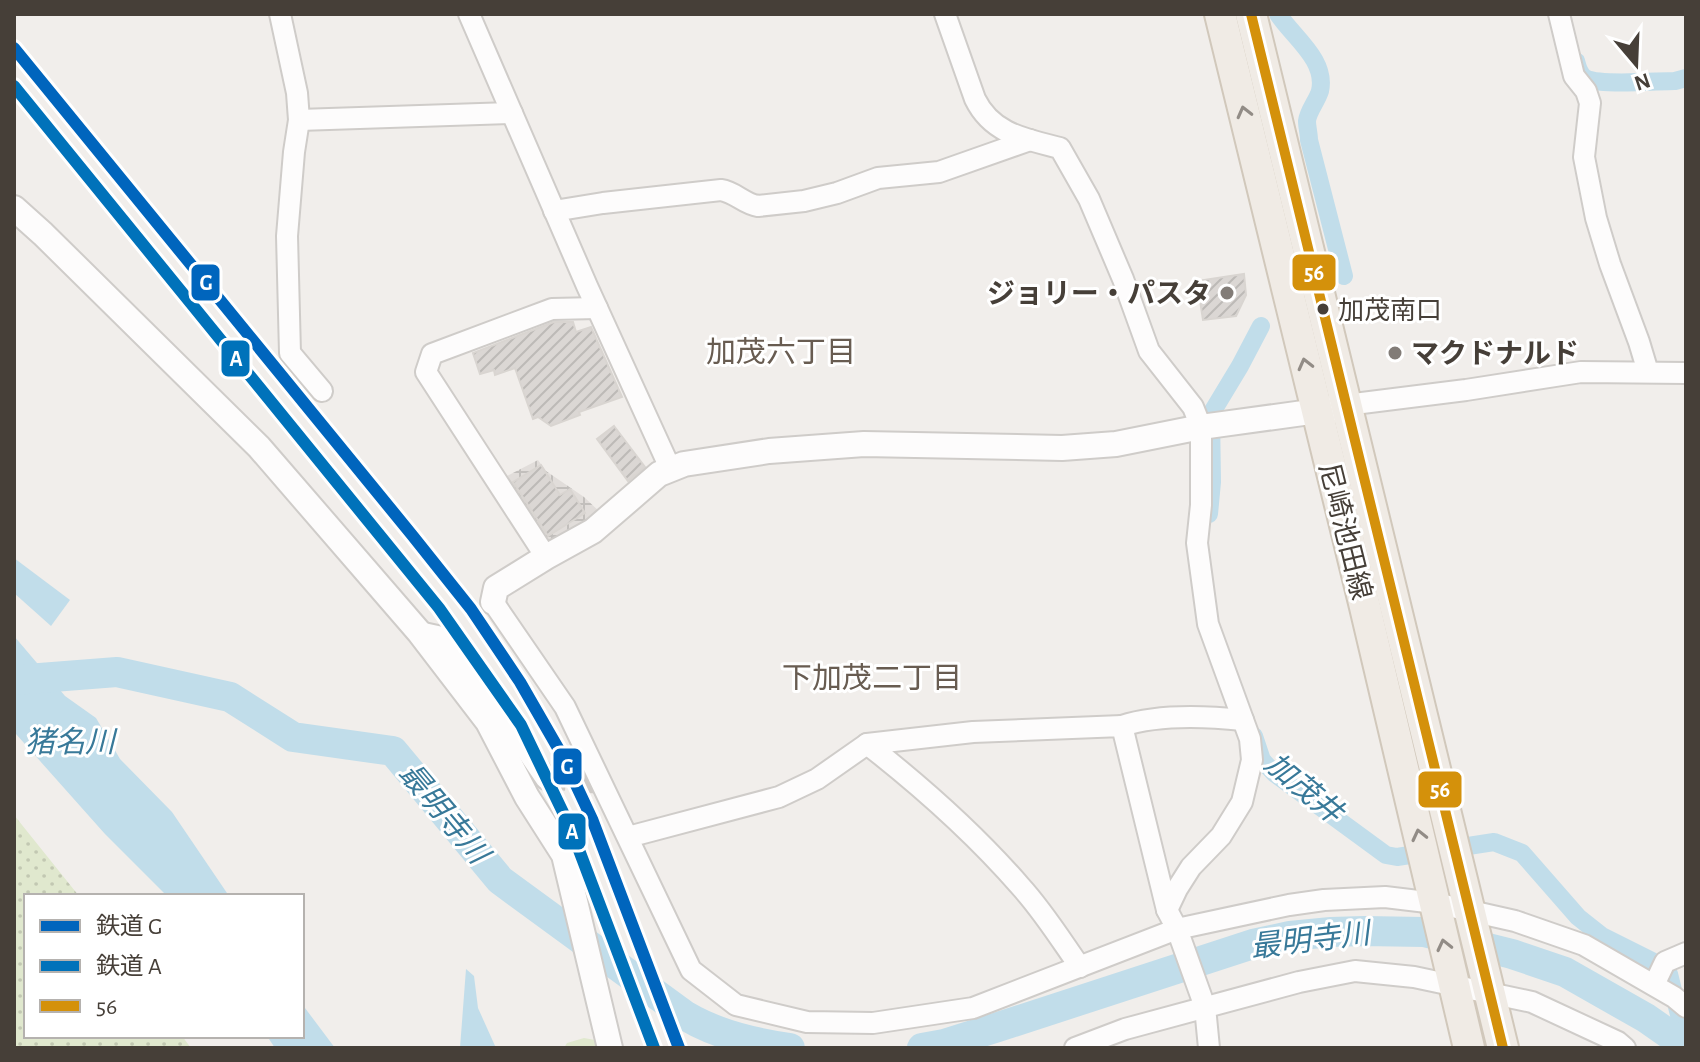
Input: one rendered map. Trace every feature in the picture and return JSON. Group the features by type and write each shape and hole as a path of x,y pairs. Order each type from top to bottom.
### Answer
{"main road":[{"name":"尼崎池田線","path":"1220,14 1469,1048"},
{"name":"尼崎池田線","path":"1251,14 1503,1048"}],"street":[{"path":"280,14 297,93 299,120 287,236 290,353 322,391"},
{"path":"469,14 670,468"},
{"path":"945,14 975,99 990,122 1005,131 1060,148 1089,199 1149,351 1193,407 1201,427 1201,505 1197,543 1206,611 1250,739 1252,760 1242,802 1221,836 1191,867 1167,910"},
{"path":"1559,14 1574,76 1586,91 1590,103 1584,157 1596,218 1648,372"},
{"path":"299,120 512,113"},
{"path":"554,211 721,190 730,191 751,205 804,201 878,178 939,172 1030,140"},
{"path":"14,208 259,447 419,632 488,722 527,797 564,855 610,1048"},
{"path":"546,557 426,372 432,354 552,309 597,308"},
{"path":"1686,373 1581,372 1201,427 1116,444 1062,448 853,445 769,451 684,464 659,474 593,531 496,588 493,602 565,707 691,970 736,1005 807,1022 873,1023 973,1008 1178,932 1289,905 1385,897 1515,921 1584,945 1686,1007"},
{"path":"419,632 451,639 546,779"},
{"path":"628,837 779,797 817,779 867,744 973,732 1122,726 1143,719 1243,720"},
{"path":"1122,726 1167,910 1203,1001 1209,1048"},
{"path":"867,744 922,787 967,830 1022,888 1080,967"},
{"path":"1654,985 1665,962 1686,953"},
{"path":"1075,1048 1113,1041 1203,1001 1355,971 1489,989 1532,1002 1625,1048"}],"shaded area":[{"path":"538,460 546,471 584,497 602,514 545,546 503,478"}],"green space":[{"path":"14,815 77,894 24,894 24,1038 184,1038 191,1048 14,1048"},
{"path":"584,1038 595,1040 598,1048 564,1048 567,1043"}],"water":[{"path":"14,558 70,600 51,626 14,593"},
{"name":"猪名川","path":"14,636 65,696 96,718 120,759 172,812 228,894 165,894 105,834 14,732"},
{"path":"466,969 474,976 478,1008 496,1048 460,1048"},
{"path":"304,1007 335,1048 275,1048 268,1038 304,1038"}],"building":[{"path":"1244,274 1246,295 1236,316 1203,320 1197,281"},
{"path":"554,322 573,322 576,332 591,327 622,397 551,426 538,417 533,419 515,368 495,375 494,370 480,374 473,353"},
{"path":"614,426 645,467 628,481 597,439"},
{"path":"541,465 560,495 570,489 585,513 548,536 513,482"}],"waterway":[{"name":"加茂井","path":"1278,14 1314,59 1321,80 1320,91 1307,121 1309,140 1344,276"},
{"name":"加茂井","path":"1576,61 1581,75 1592,80 1642,82 1686,78"},
{"name":"加茂井","path":"1209,514 1211,414 1261,326"},
{"name":"最明寺川","path":"14,680 117,672 230,697 293,737 393,751 500,880 686,1016 736,1037 790,1048"},
{"name":"加茂井","path":"1254,736 1262,760 1274,773 1386,855 1397,857 1494,842 1522,853 1578,917 1602,936 1652,961 1669,974 1680,1019 1676,1039"},
{"name":"最明寺川","path":"922,1048 995,1028 1253,944 1290,936 1364,931 1424,932 1512,954 1565,972 1646,1018 1686,1046"}],"tunnel":[{"path":"546,779 602,784"}],"rail line":[{"name":"G","path":"14,48 412,535 471,609 520,682 562,755 592,819 679,1048"},
{"name":"A","path":"14,86 439,608 521,725 571,829 654,1048"}],"transit line":[{"name":"56","path":"1251,14 1503,1048"}],"place":[{"name":"ジョリー・パスタ","path":"1227,293"},
{"name":"加茂南口","path":"1323,309"},
{"name":"マクドナルド","path":"1395,353"}],"district":[{"name":"加茂六丁目","path":"781,352"},
{"name":"下加茂二丁目","path":"872,678"}]}
